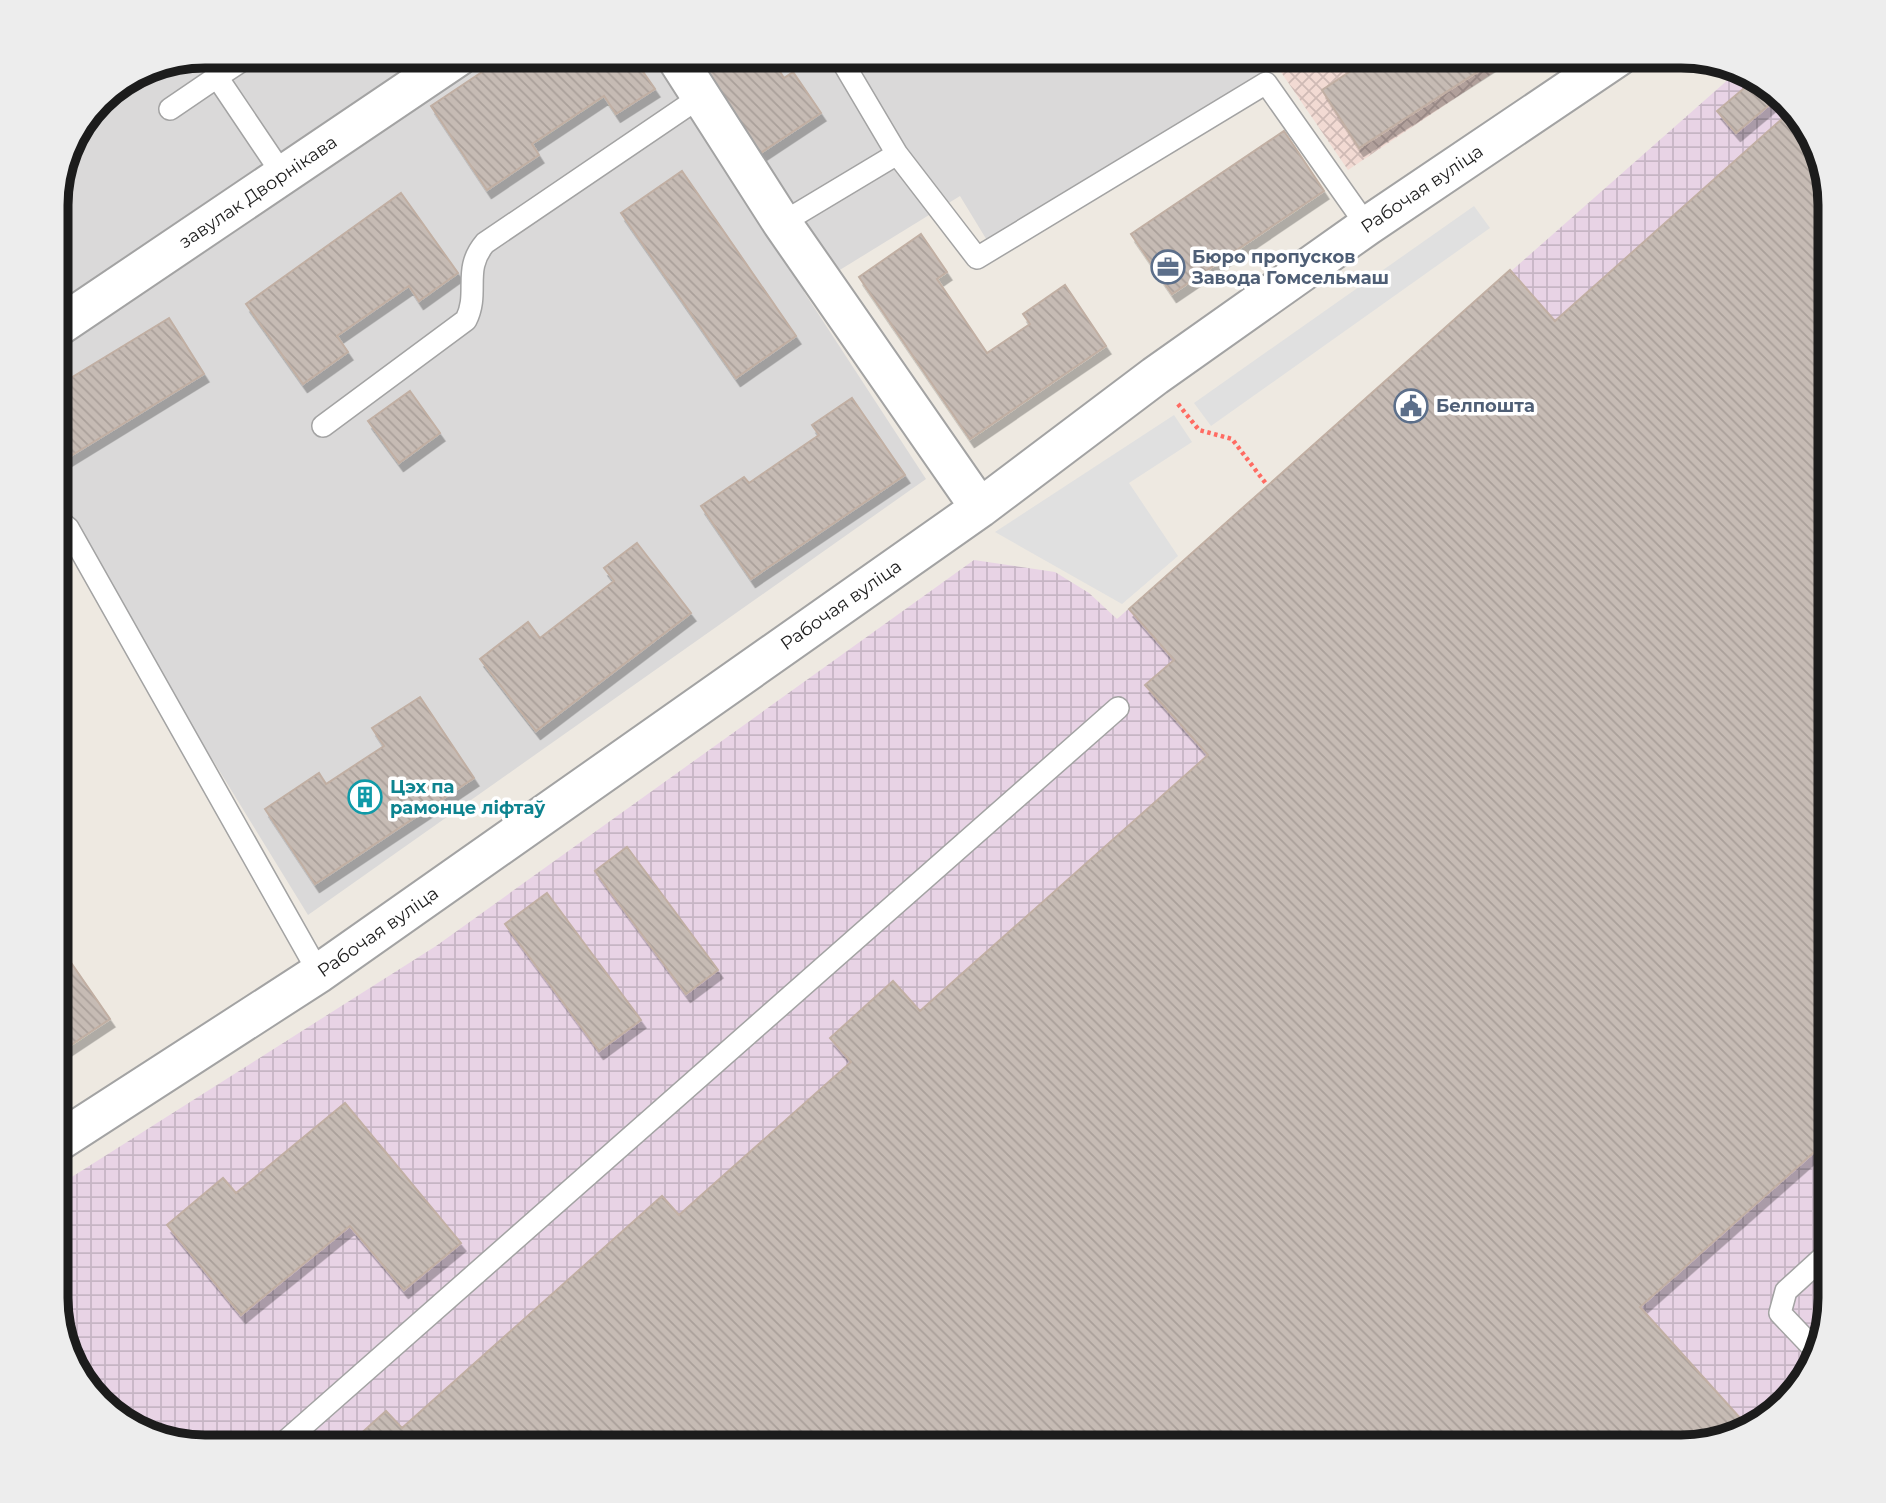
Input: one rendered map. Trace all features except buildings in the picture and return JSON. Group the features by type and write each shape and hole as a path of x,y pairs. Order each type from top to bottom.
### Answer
{"street":[{"name":"завулак Дворнікава","path":"69,319 441,68"},
{"path":"682,68 782,223 980,508"},
{"name":"Рабочая вуліца","path":"69,1135 319,973 980,508 1155,376 1367,226 1578,68"}],"lane":[{"path":"170,109 231,68"},
{"path":"846,68 897,154 977,258 1266,83 1367,226"},
{"path":"217,77 283,174"},
{"path":"323,426 466,320 472,298 470,278 473,261 485,243 699,97"},
{"path":"782,223 897,154"},
{"path":"69,530 319,973"},
{"path":"293,1435 1118,708"},
{"path":"1809,1344 1780,1313 1786,1291 1818,1262"}],"path":[{"path":"1155,376 1199,430 1232,439 1267,485"}],"shaded area":[{"path":"205,68 1269,68 1271,71 988,242 960,196 804,292 926,479 308,915 69,526 69,187 82,144 108,108 144,82 187,69"},
{"path":"1278,68 1500,68 1348,170"},
{"path":"1730,78 1764,96 1784,115 1795,129 1807,153 1817,187 1818,205 1818,1298 1817,1316 1807,1350 1795,1374 1764,1407 1716,1430 1681,1435 205,1435 187,1434 153,1424 122,1407 96,1381 82,1359 71,1325 69,1179 436,946 974,560 1055,572 1089,593 1117,619"},
{"path":"1474,206 1490,228 1211,426 1194,403"},
{"path":"1174,415 1192,442 1129,483 1178,556 1122,604 995,532"}],"place":[{"name":"Бюро пропусков Завода Гомсельмаш","path":"1168,267"},
{"name":"Белпошта","path":"1411,406"},
{"name":"Цэх па рамонце ліфтаў","path":"365,797"}]}
